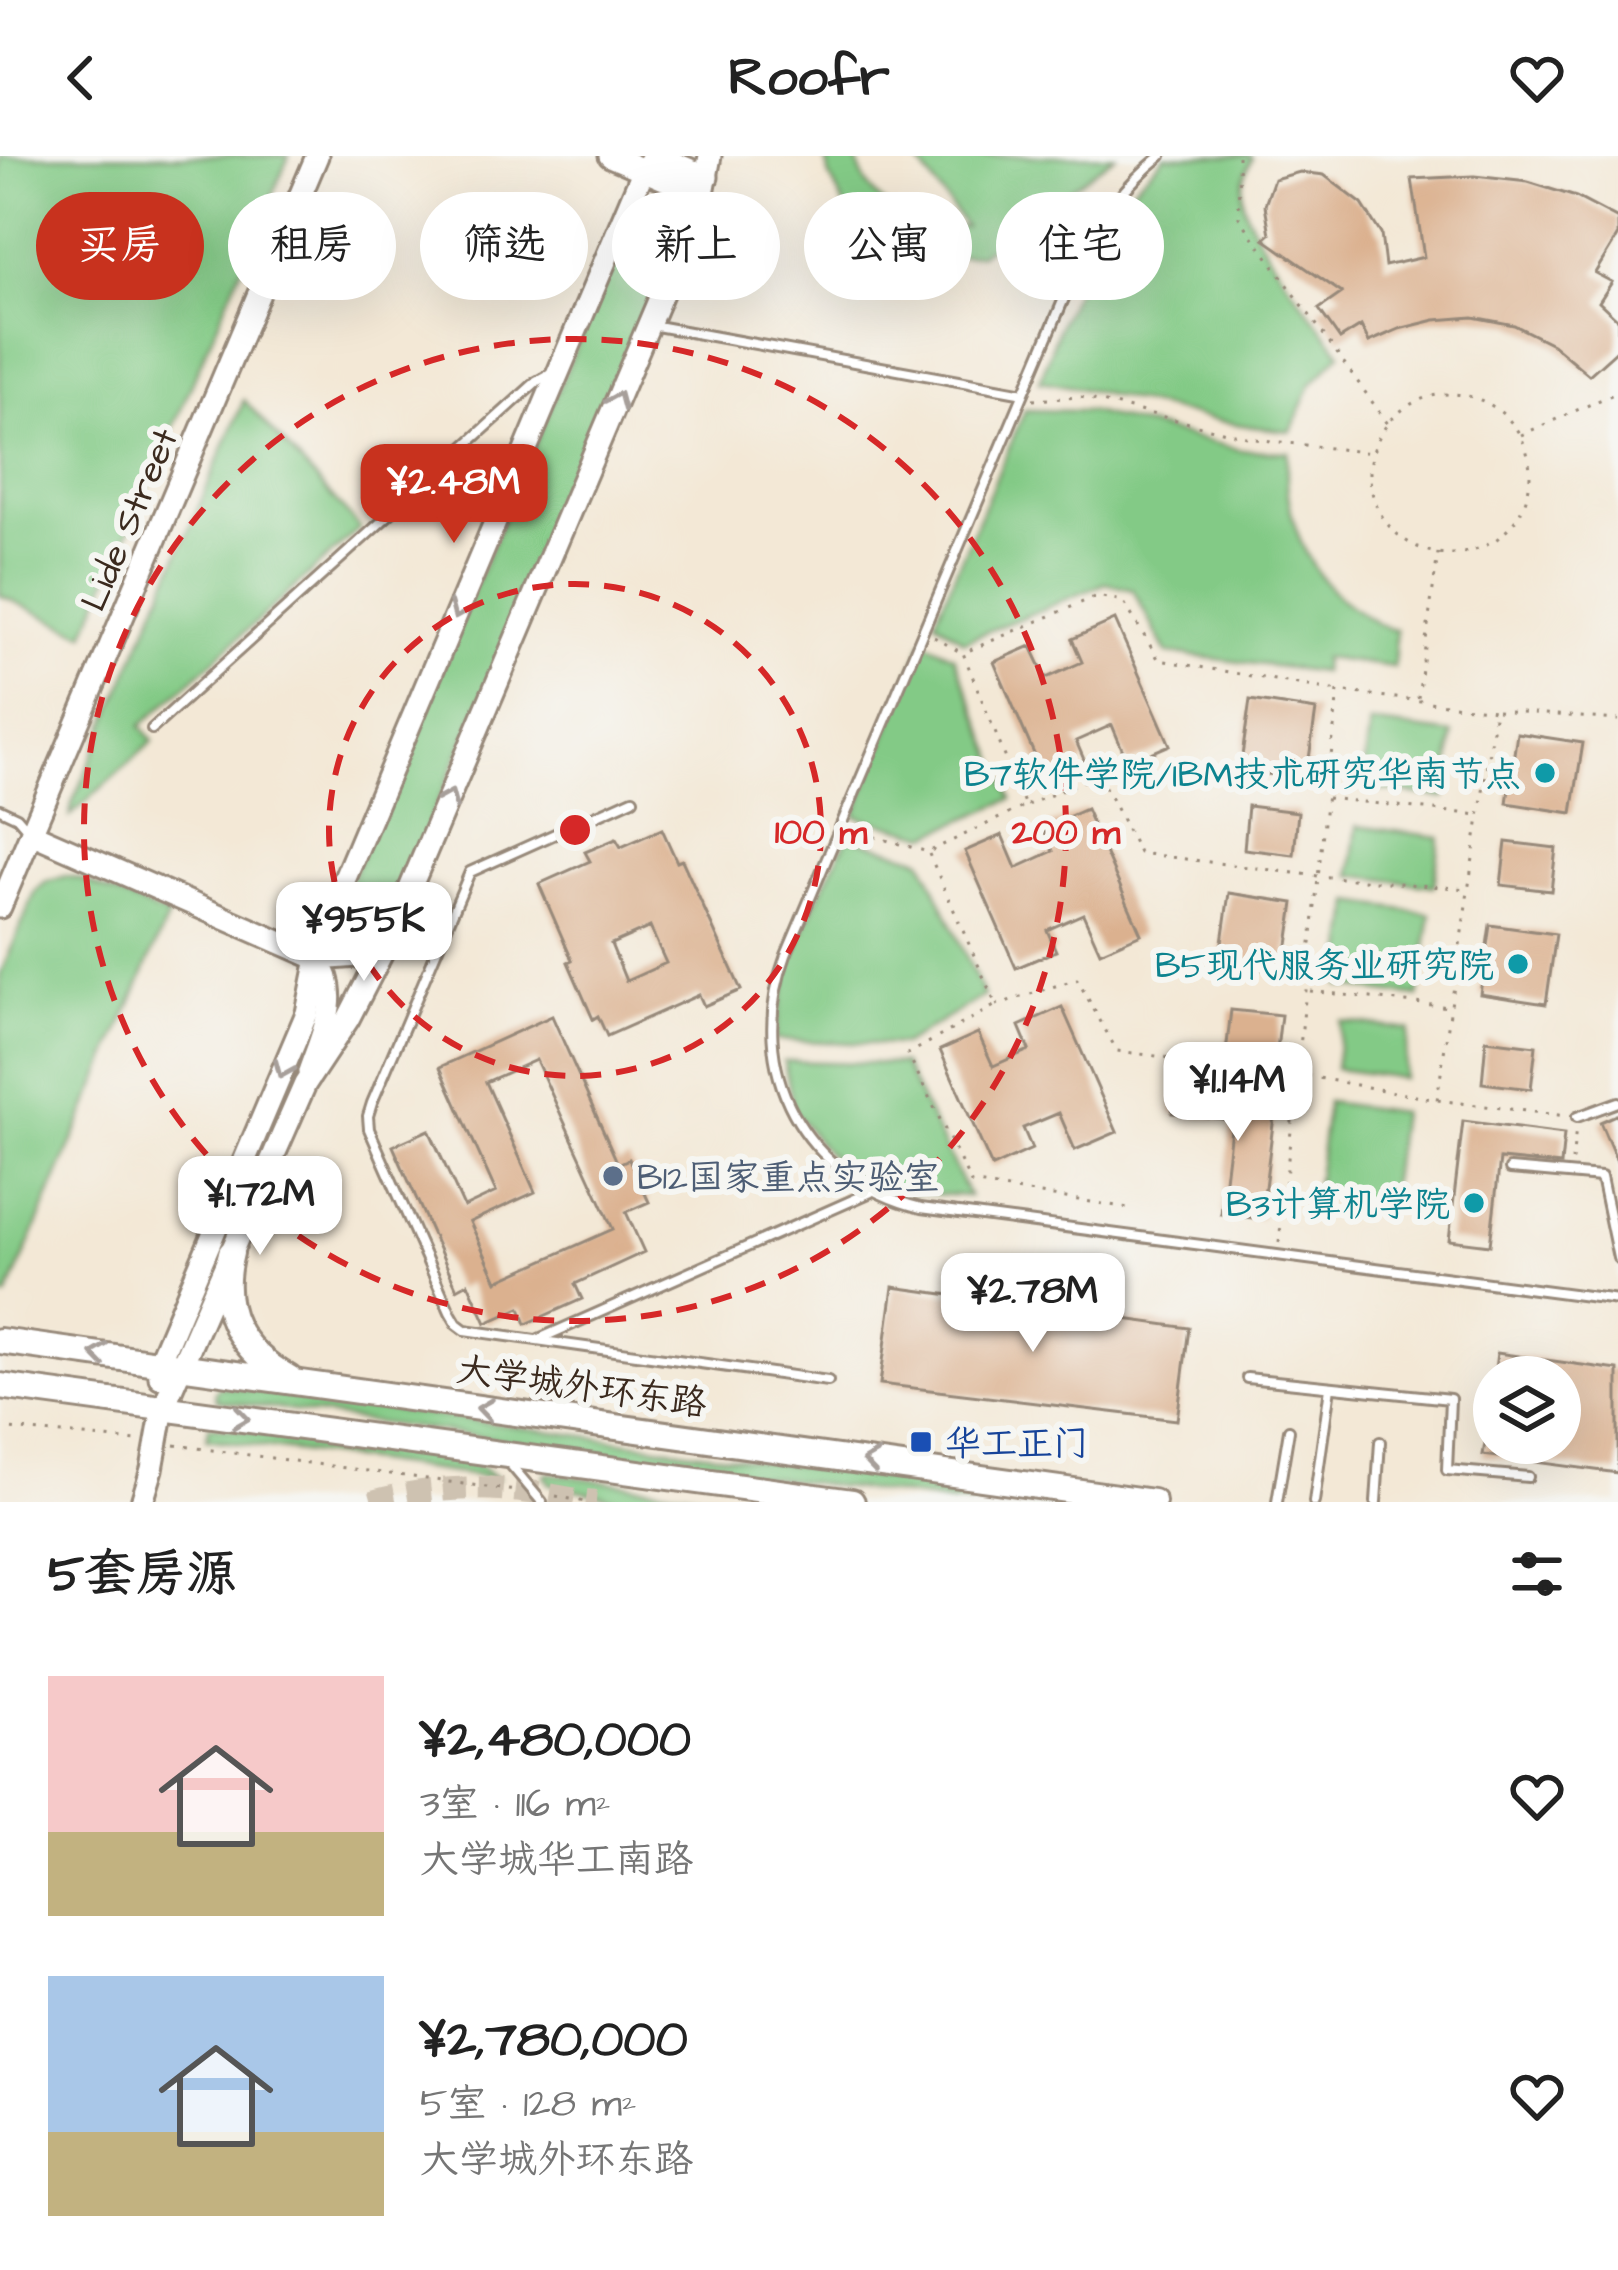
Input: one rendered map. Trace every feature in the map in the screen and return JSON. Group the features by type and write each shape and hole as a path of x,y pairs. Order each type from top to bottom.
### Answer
{"main road":[{"name":"Lide Street","path":"0,907 317,156"},
{"path":"304,1084 348,1019 388,942 649,325 706,176 652,161 610,156"},
{"path":"142,1502 170,1364 307,1013 324,928 652,161"},
{"path":"31,833 318,959 358,956 388,942"},
{"path":"170,1364 231,1253 304,1084 331,1002 327,975 318,959"},
{"path":"231,1253 225,1288 237,1330 272,1367 302,1384"},
{"name":"大学城外环东路","path":"0,1341 1153,1502"},
{"path":"0,1386 501,1454 742,1495 852,1502"}],"lane":[{"path":"1161,156 1119,195 1092,236 778,977 771,1029 788,1103 833,1165 872,1191 921,1208 1618,1300"},
{"path":"649,325 1025,396"},
{"path":"152,729 536,382 559,371"},
{"path":"633,799 470,872 368,1116 372,1136 457,1324 475,1333 828,1381"},
{"path":"0,809 17,817 31,833"},
{"path":"1577,1117 1618,1102"},
{"path":"1510,1169 1600,1177 1618,1258"},
{"path":"535,1341 872,1191"},
{"path":"1246,1378 1450,1400 1447,1470 1528,1477"},
{"path":"1314,1502 1330,1387"},
{"path":"1277,1502 1289,1430"},
{"path":"1376,1502 1380,1442"},
{"path":"501,1454 542,1502"}],"path":[{"path":"1238,156 1240,217 1388,424"},
{"path":"1518,436 1618,392"},
{"path":"1460,395 1488,404 1512,424 1518,436 1528,456 1529,488 1517,519 1496,542 1462,555 1418,549 1388,527 1375,505 1369,476 1372,453 1402,409 1431,396 1460,395"},
{"path":"1025,396 1081,397 1255,439 1372,453"},
{"path":"1417,701 1438,552"},
{"path":"963,653 1097,596 1123,601 1159,660 1338,691 1618,720"},
{"path":"931,635 963,653 1025,806"},
{"path":"1278,1255 1338,691"},
{"path":"1437,1100 1495,710"},
{"path":"851,830 928,852 1084,781 1104,784 1139,853 1318,877 1468,890"},
{"path":"1327,798 1479,815"},
{"path":"928,852 996,1005"},
{"path":"1129,1208 971,1183 908,1054 996,1005 1077,979 1117,1052 1577,1117 1571,1174"},
{"path":"1306,990 1451,1007"},
{"path":"0,1428 148,1442"},
{"path":"167,1444 509,1490"},
{"path":"559,1496 585,1502"}],"green space":[{"path":"0,156 289,156 274,192 228,192 228,299 85,634 0,595"},
{"path":"826,156 856,156 873,192 838,192"},
{"path":"914,156 1115,156 1065,192 996,192 996,242 972,255 972,192 940,192"},
{"path":"1165,156 1252,158 1242,194 1255,230 1341,353 1311,385 1291,431 1040,381 1071,300 1164,300 1164,192 1128,192"},
{"path":"612,262 612,300 652,300 387,922 366,945 345,949 336,939 333,922"},
{"path":"244,400 360,528 141,726 153,741 70,816 72,804"},
{"path":"1025,410 1088,411 1241,450 1288,452 1289,499 1302,544 1326,583 1343,600 1378,624 1396,630 1394,667 1323,658 1322,672 1167,653 1133,590 1106,583 964,641 935,620"},
{"path":"923,641 954,656 1012,799 928,835 855,816"},
{"path":"1370,723 1453,734 1445,798 1362,787"},
{"path":"1357,826 1440,837 1434,886 1351,875"},
{"path":"848,837 922,859 984,996 902,1045 775,1040 793,960"},
{"path":"66,876 168,916 7,1297 0,1296 0,975 36,891"},
{"path":"1352,902 1431,914 1418,997 1340,986"},
{"path":"1341,1021 1409,1030 1403,1078 1335,1069"},
{"path":"784,1061 903,1064 969,1196 876,1191 826,1152 794,1111"},
{"path":"1327,1102 1400,1112 1388,1204 1315,1194"},
{"path":"224,1386 1059,1502 951,1502 221,1401 215,1392"},
{"path":"209,1426 471,1462 499,1479 207,1439"},
{"path":"544,1476 720,1497 725,1502 633,1502 550,1484"}],"building":[{"path":"1300,172 1324,175 1362,204 1381,234 1385,266 1424,257 1412,179 1474,176 1528,182 1576,197 1618,219 1618,235 1595,273 1612,282 1599,302 1618,320 1618,349 1589,375 1552,344 1514,325 1473,317 1435,320 1369,342 1361,326 1340,339 1319,309 1342,293 1264,239 1270,234 1265,205 1274,179"},
{"path":"1115,620 1170,745 1128,763 1112,725 1076,741 1085,762 1045,779 994,662 1031,646 1046,678 1082,662 1072,639"},
{"path":"1250,700 1316,710 1306,780 1240,770"},
{"name":"B7软件学院/IBM技术研究华南节点","path":"1517,733 1583,743 1572,813 1507,803"},
{"path":"1248,806 1298,812 1294,855 1244,849"},
{"path":"1086,809 1141,934 1100,952 1083,914 1047,930 1056,951 1016,968 965,851 1002,835 1016,868 1053,851 1043,828"},
{"path":"662,829 677,862 682,860 741,990 704,1006 699,995 607,1036 598,1016 593,1019 539,884 590,861 585,852 616,839 621,847","holes":["650,927 666,963 626,981 611,944"]},
{"path":"1506,842 1556,848 1551,891 1501,885"},
{"path":"1229,893 1294,903 1284,973 1219,963"},
{"name":"B5现代服务业研究院","path":"1490,925 1556,934 1546,1004 1480,994"},
{"path":"1062,1007 1117,1132 1075,1150 1059,1113 1023,1128 1032,1149 992,1167 940,1050 978,1033 993,1066 1029,1050 1019,1026"},
{"path":"1231,1010 1281,1015 1276,1058 1226,1053"},
{"name":"B12国家重点实验室","path":"552,1016 618,1164 629,1159 649,1202 626,1212 644,1252 575,1284 582,1299 526,1324 520,1308 486,1323 468,1283 457,1289 393,1146 429,1130 464,1207 496,1192 440,1067","holes":["536,1060 613,1229 497,1281 470,1222 535,1192 486,1082"]},
{"path":"1486,1040 1536,1046 1531,1089 1482,1083"},
{"path":"1175,1088 1276,1100 1261,1219 1221,1214 1232,1120 1172,1113"},
{"path":"1618,1114 1618,1164 1600,1122"},
{"name":"B3计算机学院","path":"1463,1121 1564,1134 1561,1165 1500,1159 1490,1245 1449,1240"},
{"path":"893,1287 1189,1328 1177,1420 880,1384"},
{"path":"1581,1365 1618,1370 1618,1473 1550,1464 1581,1464"}],"tunnel":[{"path":"372,1502 427,1491 484,1488 596,1502"}],"place":[{"name":"B7软件学院/IBM技术研究华南节点","path":"1545,773"},
{"name":"B5现代服务业研究院","path":"1518,964"},
{"name":"B12国家重点实验室","path":"613,1176"},
{"name":"B3计算机学院","path":"1474,1203"},
{"name":"华工正门","path":"921,1442"}]}
